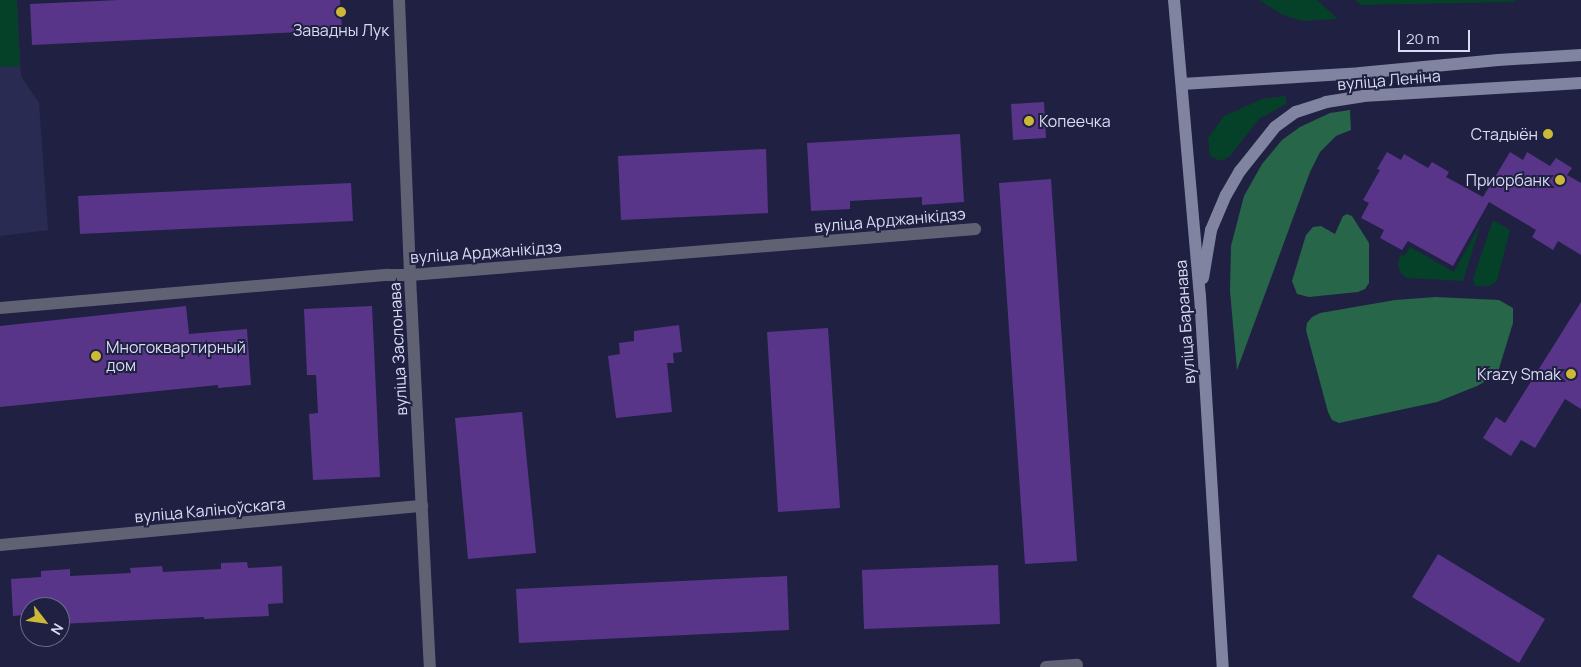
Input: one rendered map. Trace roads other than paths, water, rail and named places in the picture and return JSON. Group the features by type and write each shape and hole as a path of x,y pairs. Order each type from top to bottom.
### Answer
{"main road":[{"name":"вуліца Баранава","path":"1174,0 1200,296 1223,667"},
{"name":"вуліца Леніна","path":"1182,84 1360,74 1498,60 1581,55"},
{"name":"вуліца Леніна","path":"1200,296 1211,230 1226,195 1240,171 1270,134 1296,112 1326,102 1362,96 1581,82"}],"street":[{"name":"вуліца Заслонава","path":"398,0 430,667"},
{"name":"вуліца Арджанікідзэ","path":"0,308 388,275 410,275 975,229"},
{"name":"вуліца Каліноўскага","path":"0,545 422,506"},
{"path":"1046,667 1077,665"}],"place":[{"name":"Завадны Лук","path":"341,12"},
{"name":"Копеечка","path":"1029,121"},
{"name":"Стадыён","path":"1548,134"},
{"name":"Приорбанк","path":"1560,180"},
{"name":"Многоквартирный дом","path":"96,356"},
{"name":"Krazy Smak","path":"1571,374"}]}
